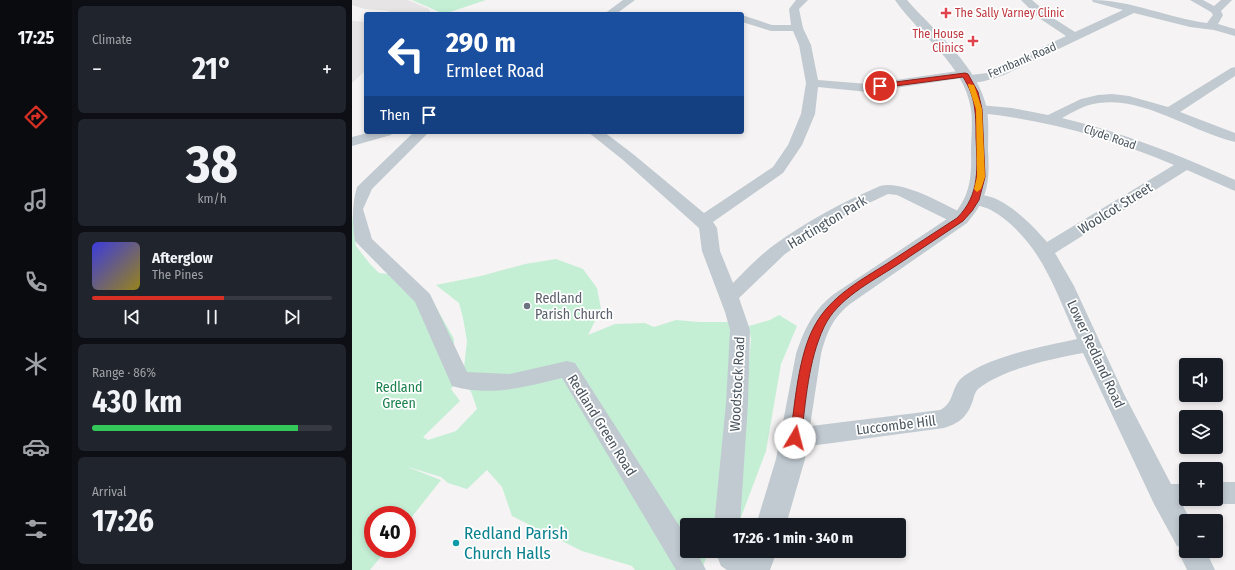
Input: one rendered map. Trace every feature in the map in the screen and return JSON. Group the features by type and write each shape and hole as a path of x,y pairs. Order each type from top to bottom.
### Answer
{"street":[{"path":"612,12 630,0"},
{"path":"599,134 703,221 732,203 778,170 796,145 806,120 812,83 804,45 797,28 794,9 798,3 803,0"},
{"path":"773,518 795,438 803,383 812,344 819,327 828,312 859,286 960,219 969,210 975,200 981,177 979,109 974,92 966,77 901,0"},
{"name":"Fernbank Road","path":"1026,0 1036,11 1054,25 1075,37"},
{"path":"1097,0 1190,24 1235,33"},
{"path":"1195,0 1215,10 1218,14 1212,24 1215,28"},
{"path":"1215,10 1227,0"},
{"name":"Fernbank Road","path":"812,83 868,88 966,77 989,76 1133,9"},
{"path":"744,19 771,28 797,28"},
{"path":"1168,113 1235,71"},
{"path":"1050,119 1082,104 1108,98 1123,99 1168,113 1235,138"},
{"name":"Clyde Road","path":"979,109 1011,111 1050,119 1102,133 1186,164 1235,186"},
{"path":"352,142 379,134"},
{"name":"Redland Green Road","path":"420,134 365,187 355,209 364,241 423,299 460,380 478,382 510,382 567,369 692,570"},
{"name":"Woolcot Street","path":"1045,251 1186,164"},
{"name":"Hartington Park","path":"729,297 779,250 844,208 886,189 900,190 960,219"},
{"name":"Lower Redland Road","path":"975,200 992,204 1007,212 1020,223 1045,251 1067,292 1089,344 1175,495 1180,514"},
{"name":"Woodstock Road","path":"703,221 708,228 711,252 735,312 740,330 737,403 728,518"},
{"name":"Luccombe Hill","path":"795,438 944,420 956,411 968,384 977,378 1025,360 1069,347 1089,344"},
{"path":"1223,493 1235,493"},
{"path":"732,558 750,570"},
{"path":"754,570 758,558"},
{"path":"1195,558 1201,570"}],"shaded area":[{"path":"352,0 408,0 429,9 430,12 388,12 390,11 365,9 352,5"},
{"path":"352,21 364,22 364,72 352,83"}],"green space":[{"path":"412,0 486,0 450,12 439,12"},
{"name":"Redland Green","path":"352,215 356,246 370,264 379,273 405,276 431,298 454,339 453,360 457,381 451,389 460,401 423,437 428,440 456,431 477,409 472,394 463,376 467,341 459,303 436,285 481,276 525,264 556,259 583,269 597,288 601,309 588,335 615,324 645,323 654,327 676,320 731,322 734,329 717,518 680,518 680,558 706,558 702,570 635,570 632,566 582,551 512,516 502,487 487,470 467,489 448,483 441,477 405,466 441,480 416,512 416,506 364,506 364,558 380,558 370,570 352,570"},
{"path":"779,315 797,326 781,364 766,451 741,518 736,518 751,339 749,326 770,320"}],"slow traffic":[{"path":"971,85 979,109 981,177 977,189"}],"place":[{"name":"The Sally Varney Clinic","path":"946,13"},
{"name":"The House Clinics","path":"973,41"},
{"name":"Redland Parish Church","path":"527,306"},
{"name":"Redland Parish Church Halls","path":"456,543"}],"route":[{"path":"795,438 803,383 812,344 819,327 828,312 859,286 960,219 969,210 975,200 981,177 979,109 974,92 965,74 880,86"}]}
